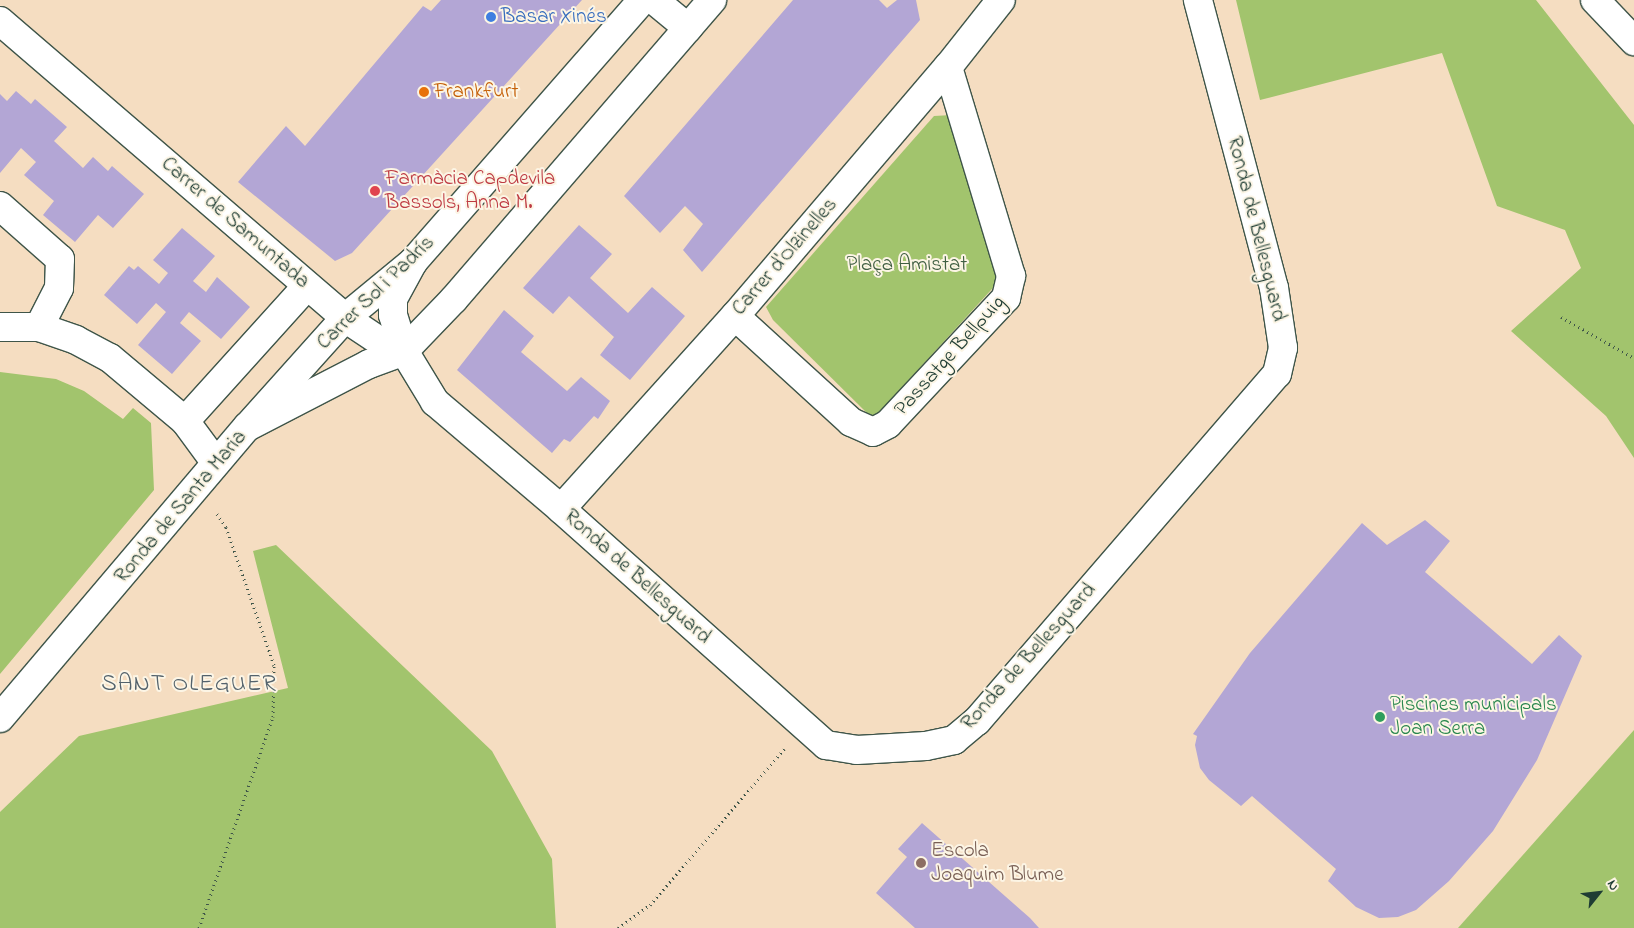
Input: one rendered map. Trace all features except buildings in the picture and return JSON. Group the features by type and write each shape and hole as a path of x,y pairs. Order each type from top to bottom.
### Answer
{"street":[{"name":"Carrer Sol i Padrís","path":"247,427 345,318 413,262 642,0"},
{"path":"654,0 688,28"},
{"path":"413,262 393,299 393,315 404,351 454,299 712,0"},
{"name":"Carrer d'Olzinelles","path":"561,509 735,316 948,67 1001,0"},
{"name":"Ronda de Bellesguard","path":"404,351 435,402 561,509 826,745 857,750 926,746 954,740 977,720 1277,374 1283,348 1274,288 1198,0"},
{"path":"1595,0 1634,41"},
{"name":"Carrer de Samuntada","path":"0,21 345,318 384,344 404,351"},
{"name":"Passatge Bellpuig","path":"735,316 851,422 873,432 888,424 1006,298 1011,276 948,67"},
{"path":"0,206 60,259 59,288 39,326"},
{"path":"185,421 307,286"},
{"path":"0,327 39,326 76,340 110,358 185,421 216,463"},
{"name":"Ronda de Santa Maria","path":"0,718 199,486 247,427 369,364 404,351"}],"path":[{"path":"1561,317 1634,358"},
{"path":"199,486 226,528 274,665 273,717 199,928"},
{"path":"618,928 650,905 804,725"}],"green space":[{"path":"1236,0 1536,0 1634,125 1634,458 1606,416 1511,331 1581,268 1565,230 1497,206 1442,53 1260,100"},
{"name":"Plaça Amistat","path":"952,115 1002,278 873,419 773,320 766,307 934,116"},
{"path":"0,372 56,379 84,391 123,419 133,408 151,423 154,490 0,674"},
{"path":"276,545 492,751 552,859 556,928 0,928 0,812 79,736 288,688 253,551"},
{"path":"1634,730 1634,928 1458,928"}],"place":[{"name":"Basar Xinés","path":"491,17"},
{"name":"Frankfurt","path":"424,92"},
{"name":"Farmàcia Capdevila Bassols, Anna M.","path":"375,191"},
{"name":"Piscines municipals Joan Serra","path":"1380,717"},
{"name":"Escola Joaquim Blume","path":"921,863"}],"district":[{"name":"SANT OLEGUER","path":"189,685"}]}
